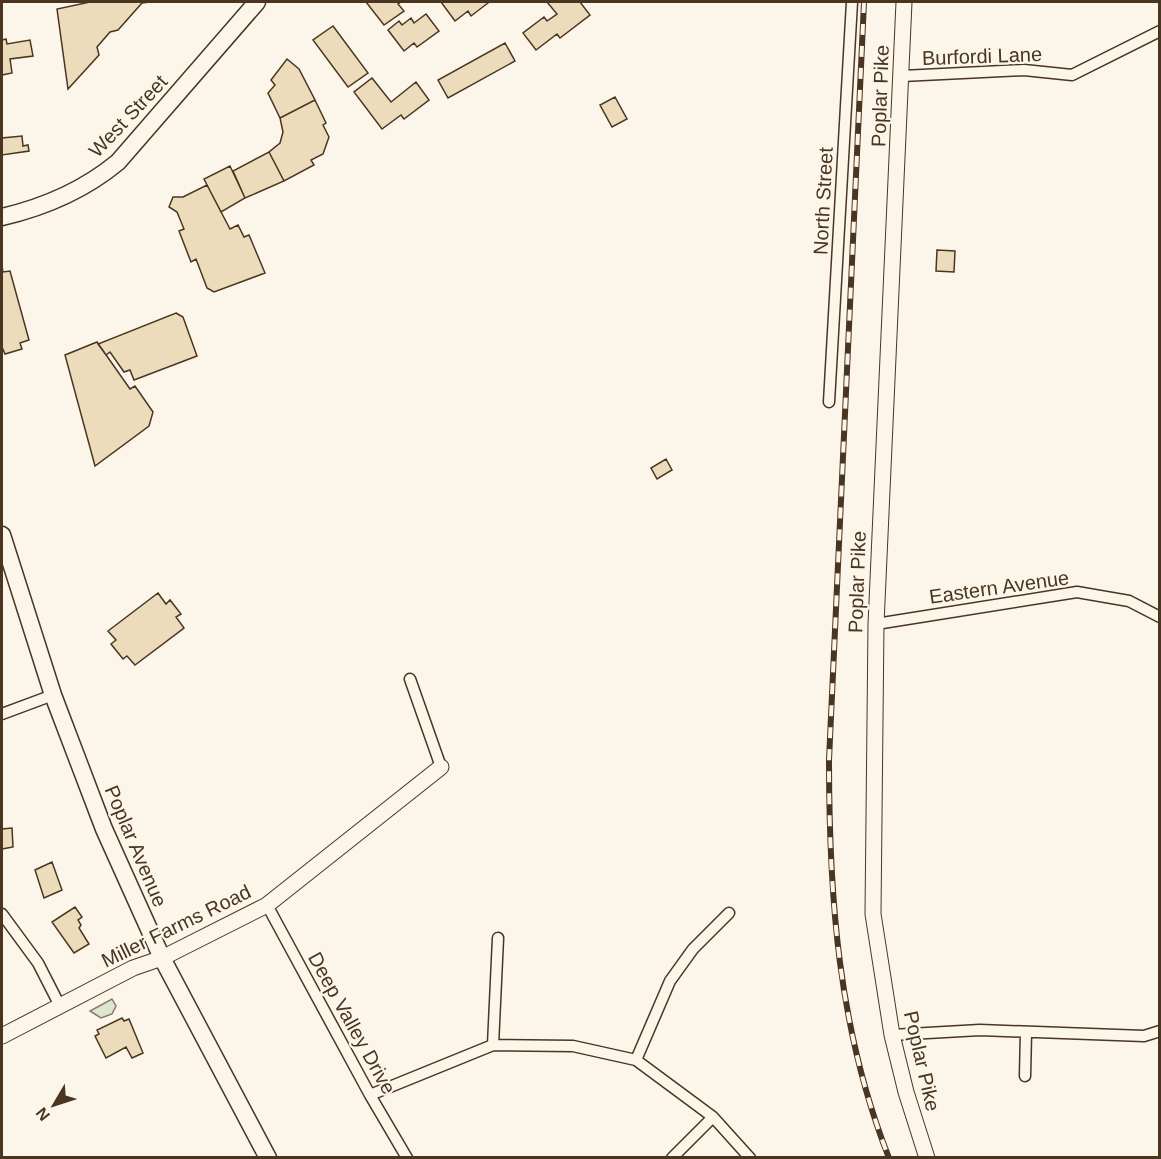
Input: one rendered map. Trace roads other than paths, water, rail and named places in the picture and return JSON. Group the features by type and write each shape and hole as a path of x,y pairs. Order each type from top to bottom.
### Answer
{"main road":[{"name":"West Street","path":"2,217 55,201 99,178 118,162 257,2"},
{"name":"Poplar Pike","path":"904,2 876,624 873,914 892,1035 906,1092 927,1158"},
{"name":"Poplar Avenue","path":"2,535 53,695 104,829 162,958 268,1158"},
{"name":"Miller Farms Road","path":"2,1036 133,968 162,958 267,905 441,767"}],"street":[{"name":"North Street","path":"829,402 852,2"},
{"name":"Burfordi Lane","path":"902,76 1024,70 1072,75 1160,31"},
{"name":"Eastern Avenue","path":"876,624 1077,592 1130,601 1160,617"},
{"path":"410,679 441,767"},
{"path":"2,714 53,695"},
{"name":"Deep Valley Drive","path":"267,905 370,1095 407,1158"},
{"path":"636,1060 670,981 693,949 729,913"},
{"path":"2,914 33,956 60,1006"},
{"path":"494,1045 498,938"},
{"path":"892,1035 980,1030 1144,1036 1160,1031"},
{"path":"1024,1076 1026,1032"},
{"path":"370,1095 494,1045 573,1046 636,1060 713,1117 750,1158"},
{"path":"672,1158 713,1117"}],"railway":[{"path":"864,2 829,760 829,811 835,912 848,1011 858,1061 889,1158"}]}
